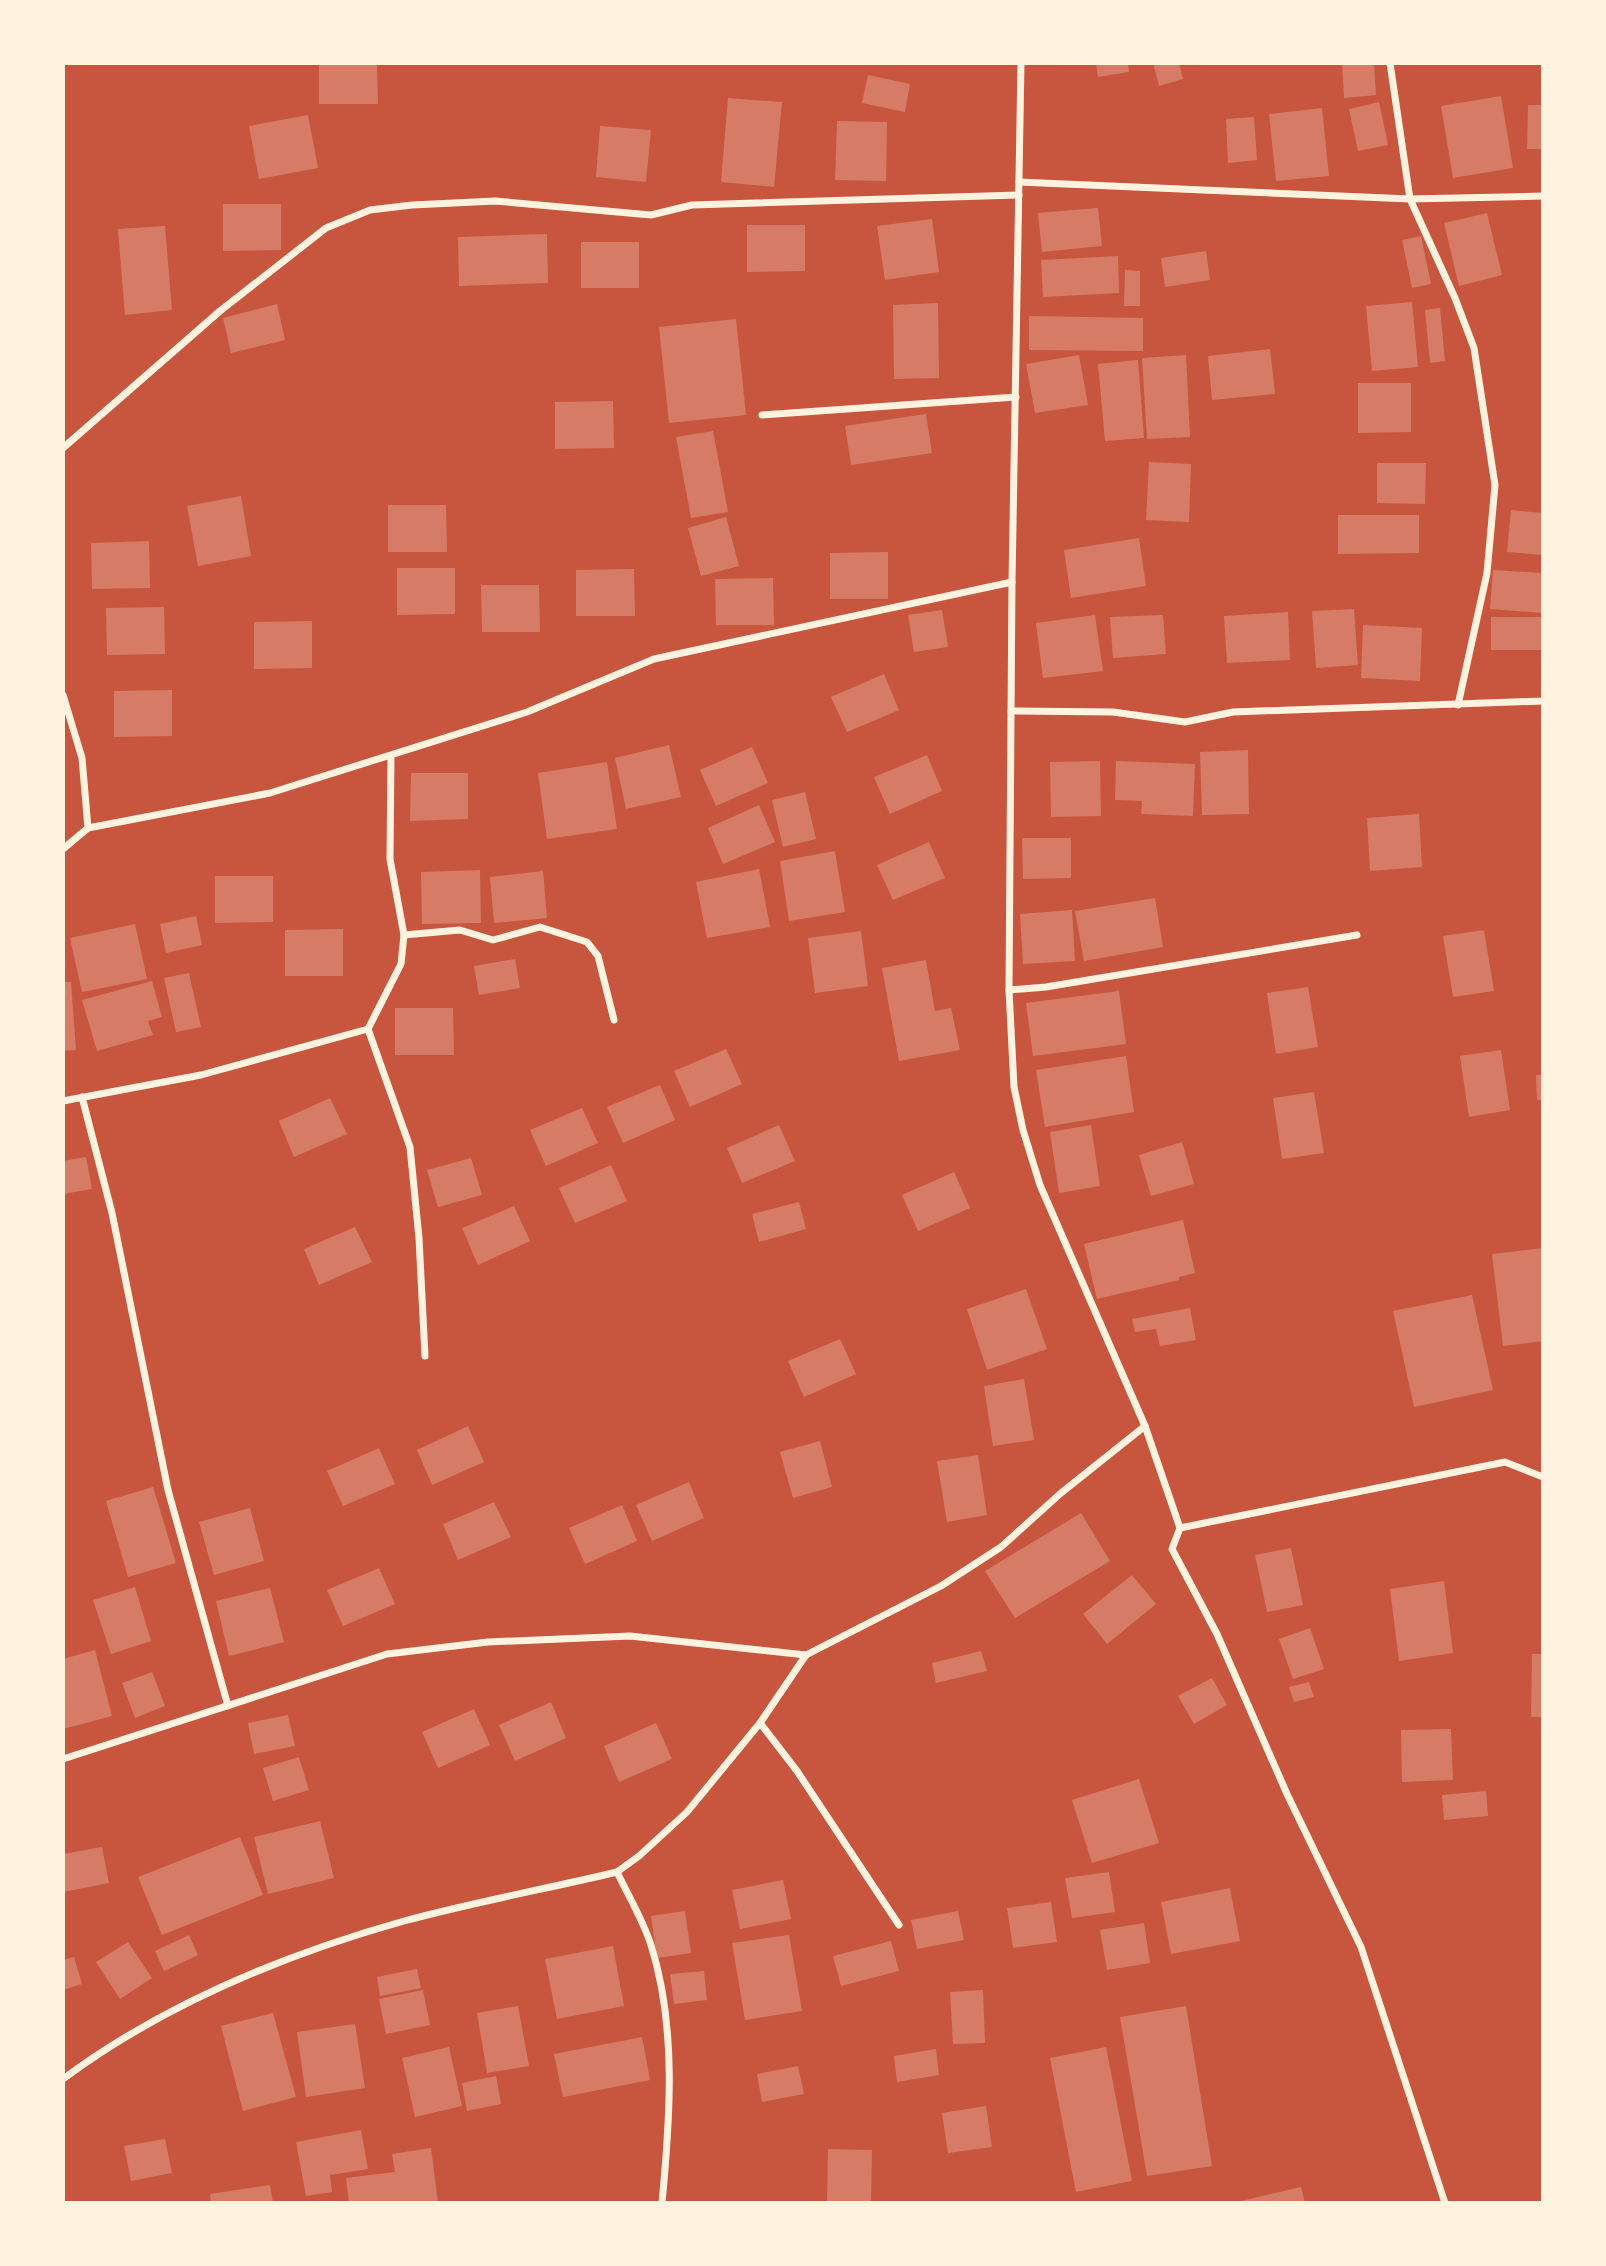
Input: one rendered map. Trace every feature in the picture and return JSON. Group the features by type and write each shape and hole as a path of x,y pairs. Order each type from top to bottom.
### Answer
{"street":[{"path":"1021,63 1012,582 1009,990 1014,1087 1026,1141 1040,1185 1145,1426 1180,1528 1172,1549 1217,1634 1287,1794 1362,1947 1444,2202"},
{"path":"1390,63 1410,199 1455,298 1474,348 1495,485 1488,573 1458,705"},
{"path":"1019,182 1410,199 1543,196"},
{"path":"63,448 220,311 326,228 370,210 495,201 651,215 692,205 1019,195"},
{"path":"762,415 1016,397"},
{"path":"63,849 88,828 270,793 527,712 654,659 1012,582"},
{"path":"63,695 82,758 88,828"},
{"path":"1011,711 1113,712 1185,722 1233,712 1543,701"},
{"path":"391,755 390,859 404,934 401,964 368,1029 410,1147 419,1238 425,1356"},
{"path":"404,934 460,930 492,940 541,927 587,942 598,956 614,1020"},
{"path":"1009,990 1046,987 1357,935"},
{"path":"63,1101 201,1075 368,1029"},
{"path":"82,1097 112,1213 168,1490 228,1706"},
{"path":"63,2078 138,2028 207,1992 309,1952 404,1922 617,1872 639,1856 687,1812 760,1723 806,1655 941,1586 1001,1547 1061,1493 1145,1426"},
{"path":"1180,1528 1505,1462 1543,1477"},
{"path":"63,1759 387,1654 488,1642 630,1636 806,1655"},
{"path":"760,1723 797,1771 899,1925"},
{"path":"617,1872 651,1944 663,2000 668,2059 667,2157 662,2203"}],"building":[{"path":"319,63 377,63 378,104 319,104"},
{"path":"1096,63 1128,63 1129,72 1098,77"},
{"path":"1153,63 1179,63 1183,79 1159,86"},
{"path":"1342,63 1374,63 1376,95 1344,98"},
{"path":"868,75 910,84 905,112 862,103"},
{"path":"1501,96 1513,168 1453,178 1441,106"},
{"path":"728,98 782,102 774,187 721,182"},
{"path":"1379,102 1388,145 1358,151 1349,109"},
{"path":"1528,105 1543,105 1543,149 1527,149"},
{"path":"1322,108 1329,176 1276,181 1269,114"},
{"path":"308,115 318,168 259,179 249,126"},
{"path":"1254,117 1257,160 1228,163 1226,119"},
{"path":"837,121 887,122 886,181 835,180"},
{"path":"600,126 651,130 646,182 596,177"},
{"path":"223,204 281,204 281,250 223,251"},
{"path":"1098,208 1102,246 1042,252 1038,213"},
{"path":"1487,213 1502,275 1459,286 1444,223"},
{"path":"932,219 939,272 885,280 877,226"},
{"path":"747,225 805,225 805,271 747,272"},
{"path":"165,226 172,310 125,315 118,229"},
{"path":"547,234 548,283 459,286 458,237"},
{"path":"1421,236 1431,284 1412,288 1402,240"},
{"path":"581,242 639,242 639,288 581,288"},
{"path":"1206,251 1210,280 1165,287 1161,258"},
{"path":"1118,256 1119,293 1043,297 1041,260"},
{"path":"1125,270 1140,271 1140,306 1124,306"},
{"path":"1412,302 1418,367 1372,371 1366,306"},
{"path":"938,303 939,378 894,379 893,305"},
{"path":"277,304 285,340 231,353 223,318"},
{"path":"1440,308 1445,361 1430,363 1425,310"},
{"path":"1029,316 1143,318 1143,351 1029,350"},
{"path":"736,319 746,415 669,423 659,327"},
{"path":"1270,349 1275,394 1212,400 1208,356"},
{"path":"1079,355 1088,405 1035,413 1026,364"},
{"path":"1186,355 1190,437 1147,439 1142,358"},
{"path":"1138,360 1144,438 1105,441 1098,364"},
{"path":"1358,383 1411,383 1411,432 1358,433"},
{"path":"613,401 614,448 555,449 555,402"},
{"path":"926,414 932,453 851,465 845,426"},
{"path":"713,431 728,512 691,518 676,437"},
{"path":"1149,462 1191,464 1189,522 1146,520"},
{"path":"1377,463 1426,463 1425,504 1377,503"},
{"path":"241,496 251,556 198,566 187,506"},
{"path":"388,505 446,505 447,552 388,552"},
{"path":"1511,510 1543,513 1543,555 1507,552"},
{"path":"1338,515 1419,515 1419,553 1338,554"},
{"path":"726,517 739,566 701,576 688,528"},
{"path":"1139,538 1146,586 1071,598 1064,550"},
{"path":"149,541 150,588 92,589 91,543"},
{"path":"888,552 888,599 830,599 830,553"},
{"path":"397,568 455,568 455,614 397,615"},
{"path":"634,569 635,616 576,616 576,570"},
{"path":"1493,570 1543,573 1543,613 1490,609"},
{"path":"773,578 774,625 716,625 715,579"},
{"path":"481,585 539,585 540,632 482,632"},
{"path":"164,607 165,654 107,655 106,608"},
{"path":"1354,609 1358,665 1316,668 1312,611"},
{"path":"942,610 948,647 914,652 908,615"},
{"path":"1288,612 1290,660 1227,663 1224,616"},
{"path":"1095,615 1103,671 1043,678 1036,623"},
{"path":"1163,615 1166,654 1113,658 1110,617"},
{"path":"1491,617 1543,617 1543,650 1491,650"},
{"path":"312,621 312,668 254,669 254,622"},
{"path":"1363,625 1422,628 1420,681 1361,678"},
{"path":"884,674 899,710 847,732 831,697"},
{"path":"172,690 172,736 114,737 114,691"},
{"path":"669,745 681,797 626,809 615,758"},
{"path":"752,747 768,783 716,806 700,770"},
{"path":"1248,750 1249,814 1202,815 1200,752"},
{"path":"927,755 942,791 890,814 874,777"},
{"path":"1100,761 1101,816 1051,817 1050,762"},
{"path":"1116,761 1195,764 1193,816 1141,814 1142,801 1115,800"},
{"path":"607,762 617,829 547,839 538,773"},
{"path":"411,773 468,773 468,819 410,821"},
{"path":"805,792 816,839 783,847 772,800"},
{"path":"759,805 775,842 723,864 708,828"},
{"path":"1419,814 1422,867 1370,871 1367,818"},
{"path":"1022,838 1071,838 1071,878 1023,879"},
{"path":"929,842 945,878 893,900 877,865"},
{"path":"835,851 845,912 789,921 780,861"},
{"path":"759,869 770,927 707,938 696,882"},
{"path":"480,870 481,923 422,924 421,872"},
{"path":"543,871 547,918 494,923 490,877"},
{"path":"215,876 273,876 273,922 215,923"},
{"path":"1155,898 1163,947 1084,961 1075,911"},
{"path":"1072,910 1075,961 1023,964 1020,914"},
{"path":"196,916 202,945 166,953 160,924"},
{"path":"135,924 147,979 82,992 70,938"},
{"path":"343,929 343,976 285,976 285,930"},
{"path":"1484,930 1494,991 1453,997 1443,936"},
{"path":"861,931 868,986 815,993 808,938"},
{"path":"515,959 520,988 479,995 474,966"},
{"path":"926,960 935,1011 951,1008 960,1050 899,1061 882,968"},
{"path":"189,973 201,1027 176,1032 164,978"},
{"path":"152,981 162,1017 148,1021 153,1035 97,1051 82,1000"},
{"path":"63,982 71,982 76,1050 63,1051"},
{"path":"1308,987 1318,1047 1276,1054 1267,993"},
{"path":"1119,991 1126,1044 1033,1056 1026,1003"},
{"path":"395,1008 453,1008 454,1055 395,1055"},
{"path":"726,1049 742,1084 690,1107 674,1071"},
{"path":"1501,1050 1510,1110 1469,1117 1460,1056"},
{"path":"1126,1056 1134,1112 1045,1127 1036,1070"},
{"path":"1536,1075 1543,1075 1543,1100 1537,1100"},
{"path":"660,1085 675,1120 623,1143 607,1107"},
{"path":"1314,1092 1324,1153 1282,1159 1273,1098"},
{"path":"330,1098 347,1134 294,1157 279,1121"},
{"path":"582,1108 598,1143 546,1166 530,1130"},
{"path":"779,1125 795,1161 742,1183 727,1148"},
{"path":"1091,1125 1100,1186 1059,1193 1050,1132"},
{"path":"1182,1142 1194,1184 1151,1196 1139,1155"},
{"path":"86,1157 92,1189 63,1194 63,1161"},
{"path":"471,1158 482,1195 438,1207 427,1170"},
{"path":"611,1165 627,1201 575,1223 559,1188"},
{"path":"954,1172 970,1208 918,1231 902,1195"},
{"path":"799,1202 806,1229 759,1242 752,1214"},
{"path":"514,1206 530,1241 478,1265 462,1228"},
{"path":"1183,1220 1195,1273 1179,1277 1179,1280 1097,1299 1084,1244"},
{"path":"355,1227 372,1262 319,1285 304,1249"},
{"path":"1543,1248 1543,1341 1503,1346 1492,1254"},
{"path":"1026,1289 1047,1349 987,1370 967,1309"},
{"path":"1472,1295 1493,1390 1414,1407 1393,1311"},
{"path":"1190,1308 1196,1340 1160,1346 1156,1329 1135,1332 1132,1319"},
{"path":"840,1339 856,1374 804,1397 788,1361"},
{"path":"1024,1379 1034,1440 993,1446 984,1386"},
{"path":"468,1426 484,1462 432,1485 417,1450"},
{"path":"820,1441 832,1487 793,1498 780,1452"},
{"path":"379,1448 395,1484 343,1506 327,1471"},
{"path":"978,1455 987,1515 947,1522 937,1461"},
{"path":"689,1482 704,1518 652,1541 636,1505"},
{"path":"153,1487 176,1563 128,1577 106,1501"},
{"path":"494,1502 511,1537 458,1560 443,1524"},
{"path":"622,1505 637,1541 585,1564 569,1528"},
{"path":"250,1508 264,1561 214,1575 199,1522"},
{"path":"1081,1513 1110,1561 1015,1618 985,1571"},
{"path":"1291,1548 1303,1605 1267,1612 1255,1555"},
{"path":"379,1568 395,1604 343,1626 327,1590"},
{"path":"1132,1575 1156,1604 1107,1644 1083,1614"},
{"path":"1444,1581 1453,1653 1399,1661 1390,1589"},
{"path":"135,1587 151,1641 111,1654 93,1600"},
{"path":"270,1588 284,1642 229,1656 216,1601"},
{"path":"1310,1628 1324,1669 1293,1679 1279,1639"},
{"path":"95,1650 112,1716 63,1729 63,1659"},
{"path":"981,1651 987,1671 936,1683 932,1663"},
{"path":"1532,1654 1543,1654 1543,1717 1531,1717"},
{"path":"152,1672 165,1706 135,1718 122,1683"},
{"path":"1212,1678 1227,1705 1194,1724 1178,1696"},
{"path":"1309,1682 1314,1697 1294,1702 1289,1687"},
{"path":"551,1702 566,1738 515,1761 499,1725"},
{"path":"474,1709 490,1745 438,1768 422,1732"},
{"path":"288,1715 295,1746 254,1754 248,1723"},
{"path":"656,1723 672,1759 619,1782 604,1746"},
{"path":"1451,1729 1453,1780 1402,1782 1401,1730"},
{"path":"299,1757 309,1790 273,1801 263,1768"},
{"path":"1139,1779 1159,1843 1092,1863 1072,1800"},
{"path":"1486,1791 1488,1816 1444,1820 1442,1795"},
{"path":"320,1821 334,1878 268,1894 254,1837"},
{"path":"240,1837 263,1895 162,1935 138,1877"},
{"path":"102,1847 109,1883 63,1892 63,1854"},
{"path":"1109,1872 1115,1912 1072,1918 1065,1878"},
{"path":"783,1880 791,1919 740,1929 732,1890"},
{"path":"1230,1888 1240,1941 1171,1954 1161,1902"},
{"path":"1051,1902 1057,1942 1013,1948 1007,1908"},
{"path":"685,1911 691,1953 657,1958 651,1916"},
{"path":"958,1911 964,1940 917,1949 911,1920"},
{"path":"1144,1923 1150,1963 1107,1970 1100,1930"},
{"path":"189,1935 198,1955 164,1971 155,1951"},
{"path":"789,1935 802,2011 745,2020 732,1943"},
{"path":"891,1941 899,1971 841,1986 833,1956"},
{"path":"128,1942 152,1978 120,1999 96,1962"},
{"path":"613,1946 624,2006 557,2019 545,1959"},
{"path":"74,1957 82,1984 63,1990 63,1960"},
{"path":"417,1969 421,1988 380,1996 377,1977"},
{"path":"704,1971 707,2000 674,2004 670,1974"},
{"path":"423,1990 430,2025 386,2034 379,1999"},
{"path":"983,1990 985,2043 953,2044 950,1992"},
{"path":"518,2006 529,2066 487,2073 477,2013"},
{"path":"1186,2006 1212,2166 1147,2176 1120,2017"},
{"path":"273,2013 296,2097 243,2111 221,2026"},
{"path":"355,2024 365,2088 306,2097 297,2032"},
{"path":"642,2037 650,2080 563,2097 554,2054"},
{"path":"449,2047 462,2106 415,2117 402,2058"},
{"path":"1106,2047 1132,2181 1076,2192 1050,2058"},
{"path":"936,2049 939,2075 897,2082 894,2056"},
{"path":"798,2066 804,2094 762,2102 757,2074"},
{"path":"496,2076 501,2104 467,2111 462,2083"},
{"path":"986,2106 992,2147 948,2153 942,2113"},
{"path":"361,2130 368,2169 330,2175 332,2192 306,2196 296,2142"},
{"path":"165,2139 172,2173 131,2181 124,2146"},
{"path":"431,2148 438,2203 349,2203 346,2178 395,2172 392,2154"},
{"path":"828,2149 872,2150 871,2203 827,2203"},
{"path":"270,2185 273,2203 211,2203 210,2194"},
{"path":"1301,2187 1305,2203 1237,2203 1237,2202"}]}
